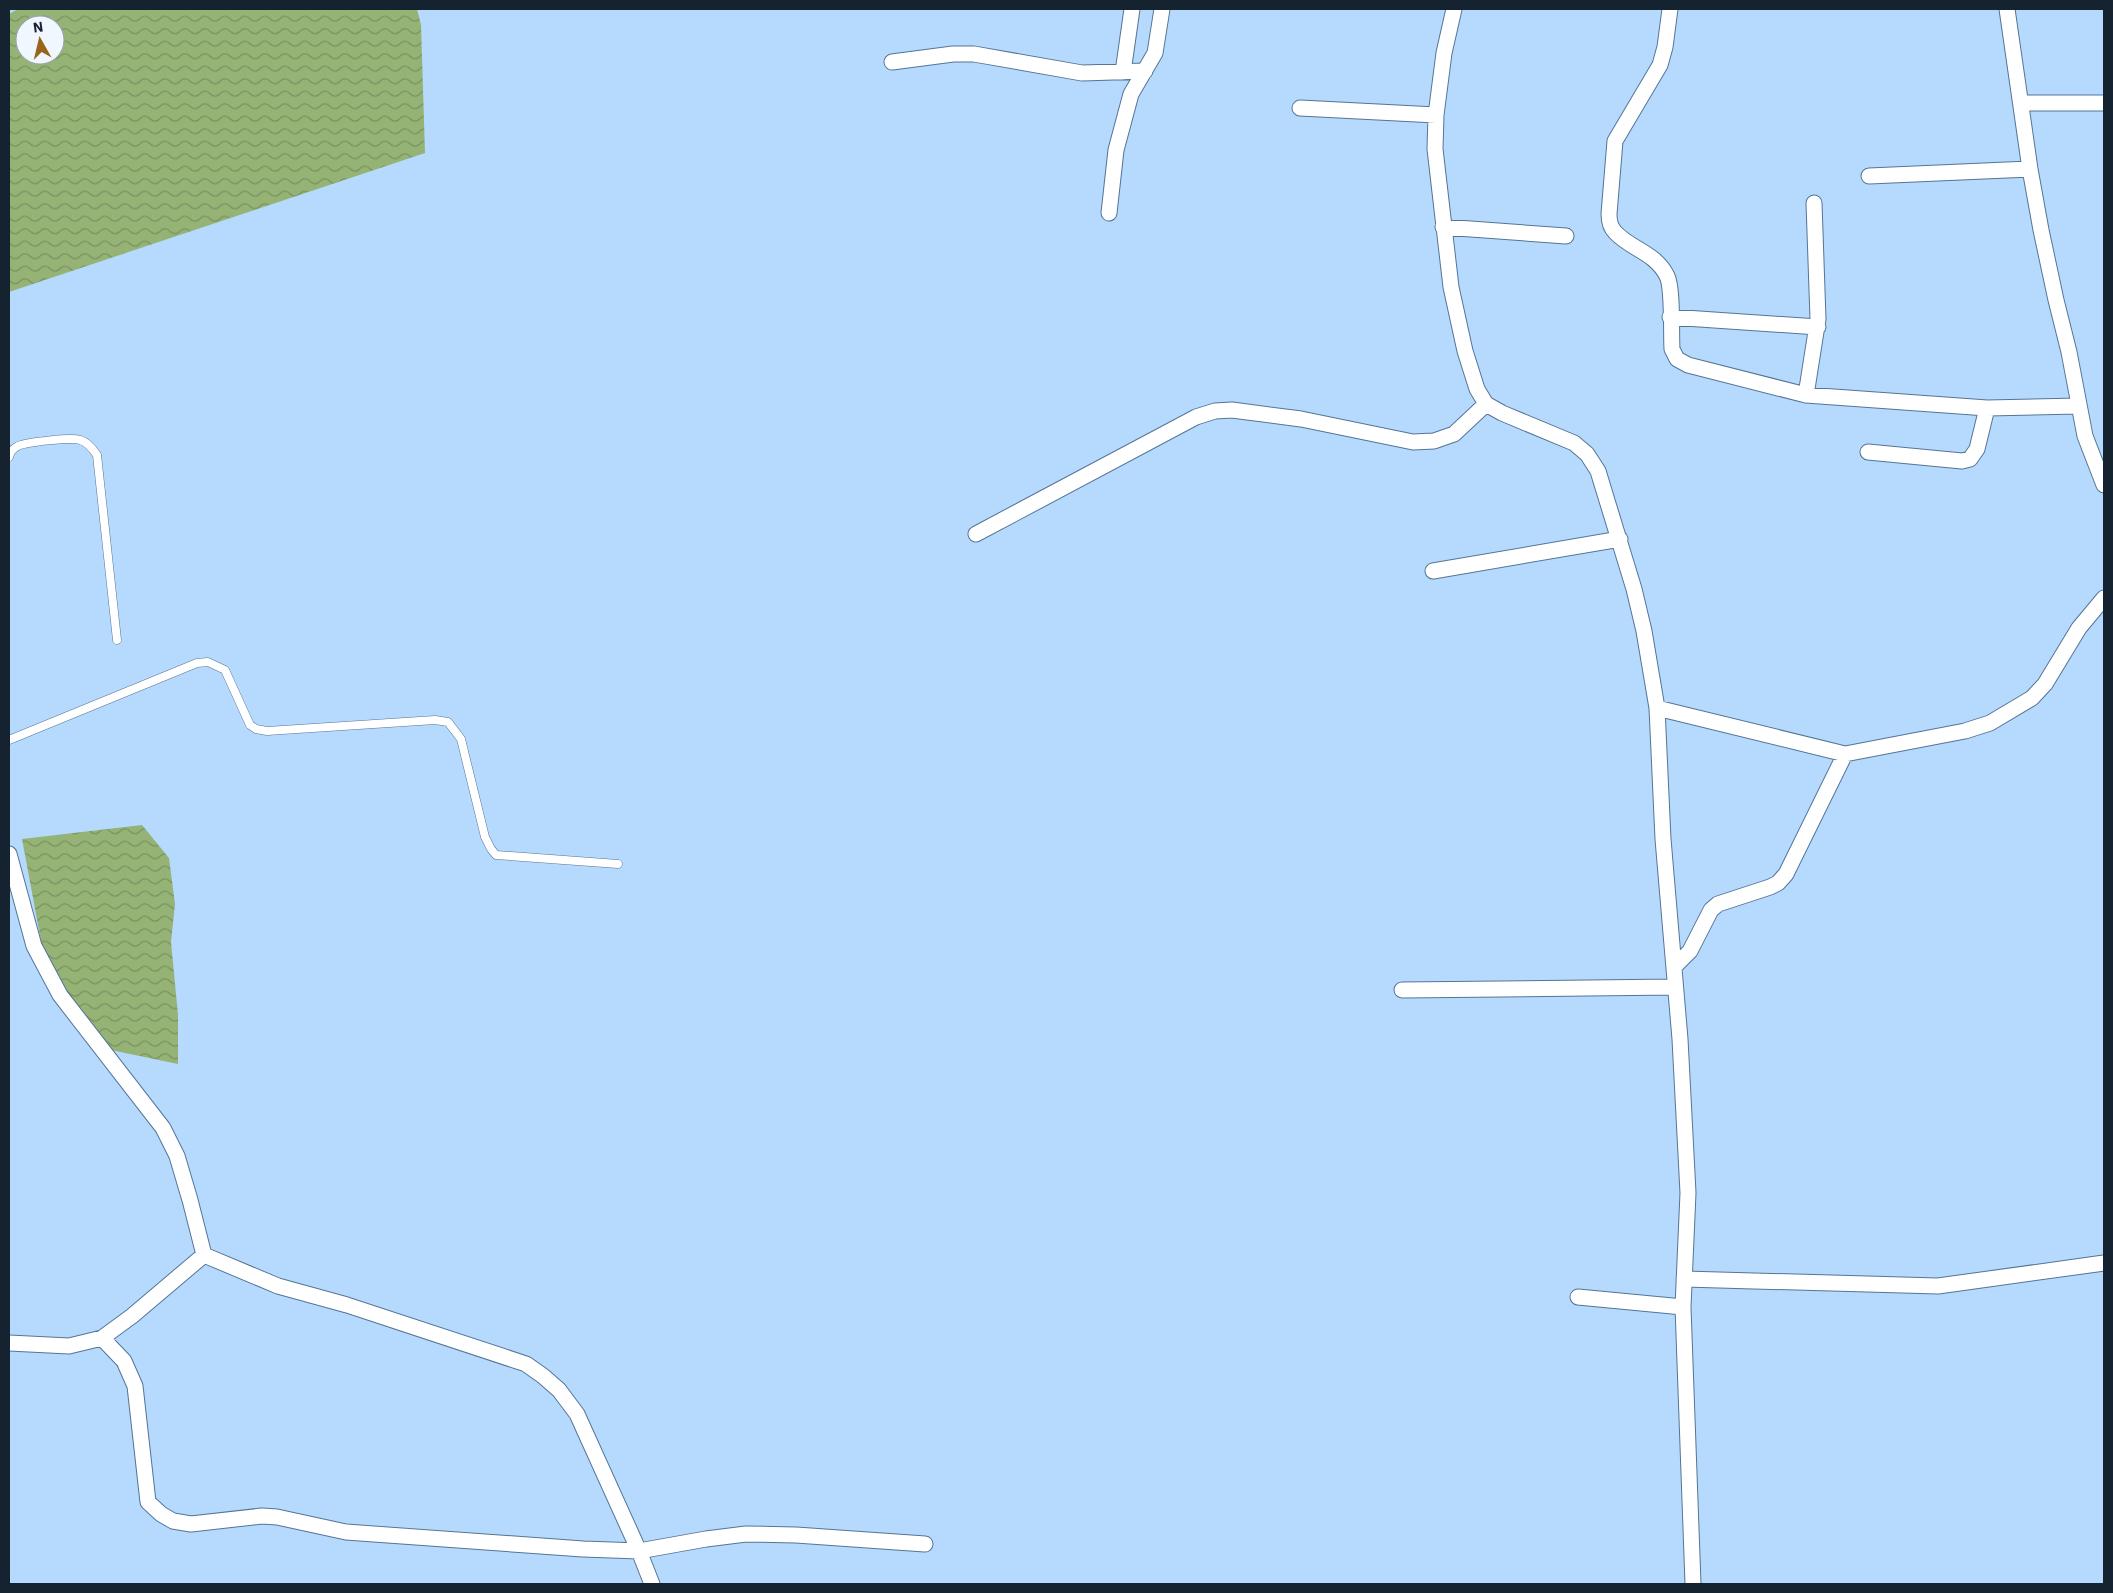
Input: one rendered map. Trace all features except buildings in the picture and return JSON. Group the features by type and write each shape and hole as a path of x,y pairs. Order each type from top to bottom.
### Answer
{"street":[{"path":"1123,72 1132,9"},
{"path":"1109,213 1116,150 1132,94 1155,53 1162,9"},
{"path":"1454,9 1444,53 1436,115 1435,149 1451,287 1465,351 1477,389 1486,404 1502,413 1574,443 1587,454 1598,471 1620,539 1644,631 1657,708 1662,839 1674,967 1688,1193 1682,1307 1693,1584"},
{"path":"1670,9 1665,47 1660,65 1615,141 1609,214 1614,232 1654,260 1662,268 1668,279 1672,350 1677,359 1688,365 1806,395 1986,408 2079,406"},
{"path":"2007,9 2030,169 2085,436 2104,485"},
{"path":"892,62 953,54 974,54 1076,73 1145,71"},
{"path":"2022,103 2104,103"},
{"path":"1300,108 1436,115"},
{"path":"1869,176 2030,169"},
{"path":"1806,395 1818,327 1814,203"},
{"path":"1443,227 1566,236"},
{"path":"1670,317 1818,327"},
{"path":"976,534 1196,417 1214,411 1232,410 1300,419 1413,442 1434,441 1454,434 1486,404"},
{"path":"1868,452 1962,461 1970,459 1977,449 1986,408"},
{"path":"1433,571 1620,539"},
{"path":"1657,708 1846,754 1965,731 1990,723 2032,698 2046,684 2074,636 2104,598"},
{"path":"1674,967 1690,951 1711,910 1718,904 1770,887 1778,883 1786,874 1846,754"},
{"path":"9,854 34,946 60,995 163,1128 177,1156 204,1256"},
{"path":"1402,990 1674,987"},
{"path":"9,1343 69,1346 102,1338 132,1316 204,1256"},
{"path":"204,1256 278,1286 347,1304 526,1364 543,1376 559,1390 577,1414 652,1584"},
{"path":"1684,1279 1938,1286 2104,1263"},
{"path":"1578,1297 1682,1307"},
{"path":"102,1338 124,1361 135,1386 148,1502 161,1514 173,1521 191,1524 269,1517 346,1532 583,1549 639,1551 746,1534 796,1535 925,1544"}],"lane":[{"path":"9,457 10,452 17,446 32,442 79,439 91,446 98,455 117,640"},
{"path":"9,740 198,662 208,662 224,670 250,725 267,731 435,720 448,722 461,739 486,837 490,849 496,855 618,864"}],"water":[{"path":"18,9 417,9 421,25 425,153 9,292 9,14"},
{"path":"142,825 169,858 175,904 171,942 178,1015 178,1064 106,1049 44,957 22,839"}]}
